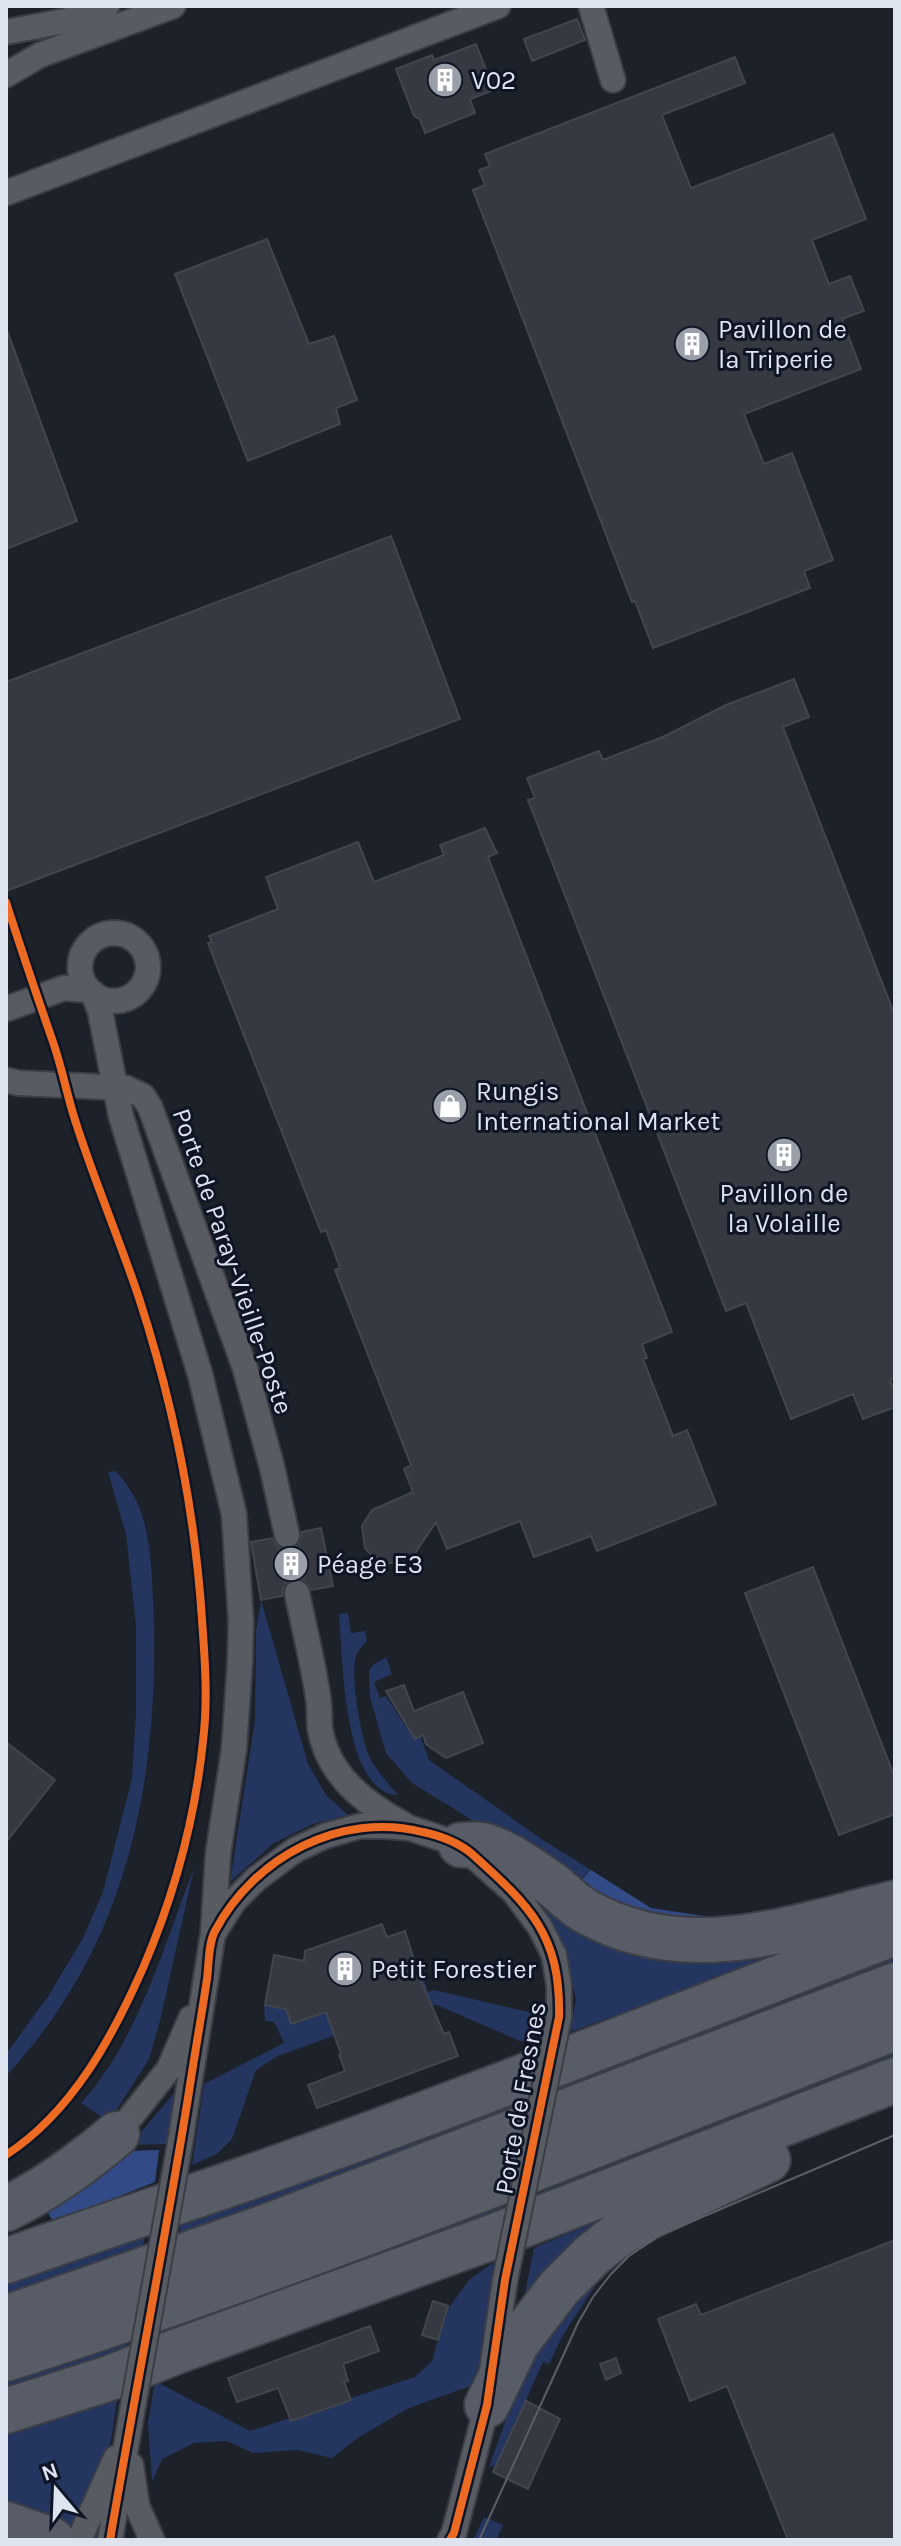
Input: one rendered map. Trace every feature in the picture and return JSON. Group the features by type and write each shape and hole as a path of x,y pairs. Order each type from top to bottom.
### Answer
{"highway":[{"path":"461,1845 484,1845 550,1883 589,1913 619,1927 663,1939 740,1939 895,1903"},
{"path":"6,2261 241,2180 543,2069 895,1933"},
{"path":"6,2318 268,2226 895,1985"},
{"path":"6,2359 275,2267 895,2028"},
{"path":"6,2411 110,2378 495,2236 895,2080"},
{"path":"487,2405 517,2343 559,2288 616,2236 719,2181 895,2103"},
{"path":"6,2209 43,2191 117,2134"},
{"path":"6,2524 52,2540"}],"street":[{"path":"6,32 65,21 107,6"},
{"path":"6,75 40,55 173,6"},
{"path":"6,193 498,6"},
{"path":"591,6 613,80"},
{"path":"6,1009 64,988 91,992 100,1011 121,1116 210,1410 234,1514 241,1622 240,1661 234,1749 218,1854 213,1934"},
{"name":"Porte de Paray-Vieille-Poste","path":"6,1080 134,1090 143,1096 150,1107 245,1368 287,1535"},
{"path":"297,1593 319,1698 320,1727 326,1751 343,1780 356,1794 410,1828"},
{"name":"Porte de Fresnes","path":"152,2540 140,2516 132,2488 130,2421 180,2143 213,1934 234,1901 274,1864 325,1836 360,1826 410,1828 461,1845 514,1892 540,1927 554,1955 559,1986 559,2017 505,2280 487,2405 450,2540"},
{"path":"117,2134 169,2069 206,1983"},
{"path":"79,2540 130,2421"},
{"path":"110,2540 130,2421"}],"shaded area":[{"path":"116,1471 141,1512 148,1538 152,1584 153,1689 149,1750 139,1809 125,1867 105,1923 79,1977 46,2028 6,2076 6,2054 49,1995 83,1938 103,1892 132,1778 136,1625 126,1534 108,1472"},
{"path":"261,1600 308,1764 326,1795 348,1815 313,1824 274,1843 230,1882 255,1720 256,1631"},
{"path":"348,1613 351,1633 365,1631 367,1641 357,1654 355,1666 355,1693 364,1739 371,1760 398,1795 380,1789 366,1772 356,1748 345,1689 339,1614"},
{"path":"386,1657 392,1674 374,1682 380,1698 386,1696 408,1730 417,1727 429,1760 591,1870 577,1885 412,1783 386,1753 370,1697 369,1670"},
{"path":"194,1868 149,2059 109,2122 81,2103 101,2078 134,2022"},
{"path":"591,1870 651,1908 724,1919 670,1926 577,1885"},
{"path":"519,1878 639,1944 871,1922 570,2032 576,1999 565,1953"},
{"path":"895,1950 895,1965 559,2093 563,2078"},
{"path":"423,1977 428,1992 434,1990 537,2014 534,2042 520,2041 437,2005 416,2006 278,2056 256,2070 232,2139 217,2154 192,2165 204,2084 284,2043 274,2022 265,2021 264,2005 286,2009 292,2023"},
{"path":"895,2050 895,2066 540,2203 545,2186"},
{"path":"176,2091 168,2144 130,2145"},
{"path":"526,2092 523,2109 179,2238 181,2218"},
{"path":"159,2150 155,2182 54,2222 43,2206 125,2151"},
{"path":"700,2177 518,2328 534,2248"},
{"path":"504,2200 501,2220 162,2340 165,2324"},
{"path":"146,2230 142,2251 6,2294 6,2280"},
{"path":"612,2260 563,2335 549,2364 543,2362 497,2465 489,2467 540,2324"},
{"path":"494,2262 476,2384 409,2408 359,2437 332,2458 297,2450 253,2453 227,2441 194,2443 162,2459 152,2482 148,2423 155,2381 250,2431 415,2377 432,2361 446,2312 469,2280"},
{"path":"128,2338 126,2355 6,2393 6,2377"},
{"path":"117,2400 111,2441 71,2540 6,2516 6,2434"},
{"path":"484,2517 503,2525 496,2540 473,2540"}],"building":[{"path":"577,19 585,40 532,61 524,39"},
{"name":"V02","path":"476,44 494,90 470,99 475,113 425,133 420,119 414,116 396,69 432,55 434,60"},
{"name":"Pavillon de la Triperie","path":"735,57 745,83 662,115 691,188 833,134 866,219 812,240 829,284 850,276 864,311 842,319 861,369 744,414 764,464 792,453 833,560 804,571 810,588 653,648 635,601 632,602 473,190 485,185 479,170 490,166 485,154"},
{"path":"267,239 309,344 334,336 357,400 336,408 340,424 248,461 175,274"},
{"path":"6,334 77,521 6,549"},
{"path":"391,536 460,719 6,891 6,682"},
{"name":"Pavillon de la Volaille","path":"794,679 809,717 783,727 895,1016 895,1378 890,1380 895,1393 895,1407 863,1419 853,1394 791,1419 746,1303 726,1311 528,800 535,798 527,778 599,751 603,760 665,736 726,705"},
{"path":"485,828 497,853 488,857 672,1332 642,1344 647,1358 643,1359 673,1436 687,1430 716,1504 597,1551 591,1536 534,1557 520,1521 447,1549 436,1522 413,1556 399,1563 387,1563 371,1555 365,1548 362,1526 372,1510 413,1492 404,1469 411,1465 335,1270 340,1268 326,1230 321,1232 208,943 212,942 209,936 278,909 266,877 358,842 374,882 444,855 440,845"},
{"name":"Péage E3","path":"321,1528 333,1586 312,1590 302,1579 293,1579 283,1588 282,1596 261,1600 251,1542 272,1538 277,1546 289,1550 298,1545 302,1532"},
{"path":"813,1567 895,1778 895,1814 839,1835 745,1593"},
{"path":"404,1685 414,1711 463,1692 483,1743 446,1758 426,1744 423,1735 415,1739 386,1691"},
{"path":"6,1742 55,1780 6,1842"},
{"path":"382,1924 387,1937 405,1931 420,1979 444,2034 449,2032 458,2056 317,2108 308,2085 345,2071 341,2054 326,2012 291,2024 286,2009 265,2005 274,1955 304,1961 305,1951"},
{"path":"895,2240 895,2540 788,2540 727,2386 690,2401 658,2319 696,2304 701,2315"},
{"path":"433,2301 448,2306 438,2340 422,2335"},
{"path":"370,2326 379,2351 343,2364 348,2381 344,2382 351,2400 291,2421 278,2388 237,2402 228,2378"},
{"path":"616,2358 621,2373 606,2380 600,2364"},
{"path":"526,2401 560,2419 528,2489 493,2472"}],"tunnel":[{"path":"287,1535 297,1593"}],"tram line":[{"path":"479,2540 578,2323 593,2297 629,2256 660,2235 895,2135"}],"cycle path":[{"path":"6,902 82,1142 139,1298 162,1377 181,1457 194,1538 206,1696 205,1726 189,1828 164,1913 143,1968 118,2021 88,2072 51,2117 6,2155"},
{"path":"110,2540 179,2153 213,1936 232,1905 252,1881 276,1862 303,1846 331,1835 361,1828 392,1827 430,1834 455,1843 472,1854 510,1890 526,1907 548,1943 558,1989 559,2017 505,2280 487,2405 450,2540"}],"place":[{"name":"V02","path":"445,80"},
{"name":"Pavillon de la Triperie","path":"692,344"},
{"name":"Rungis International Market","path":"450,1106"},
{"name":"Pavillon de la Volaille","path":"784,1155"},
{"name":"Péage E3","path":"291,1564"},
{"name":"Petit Forestier","path":"345,1969"}]}
